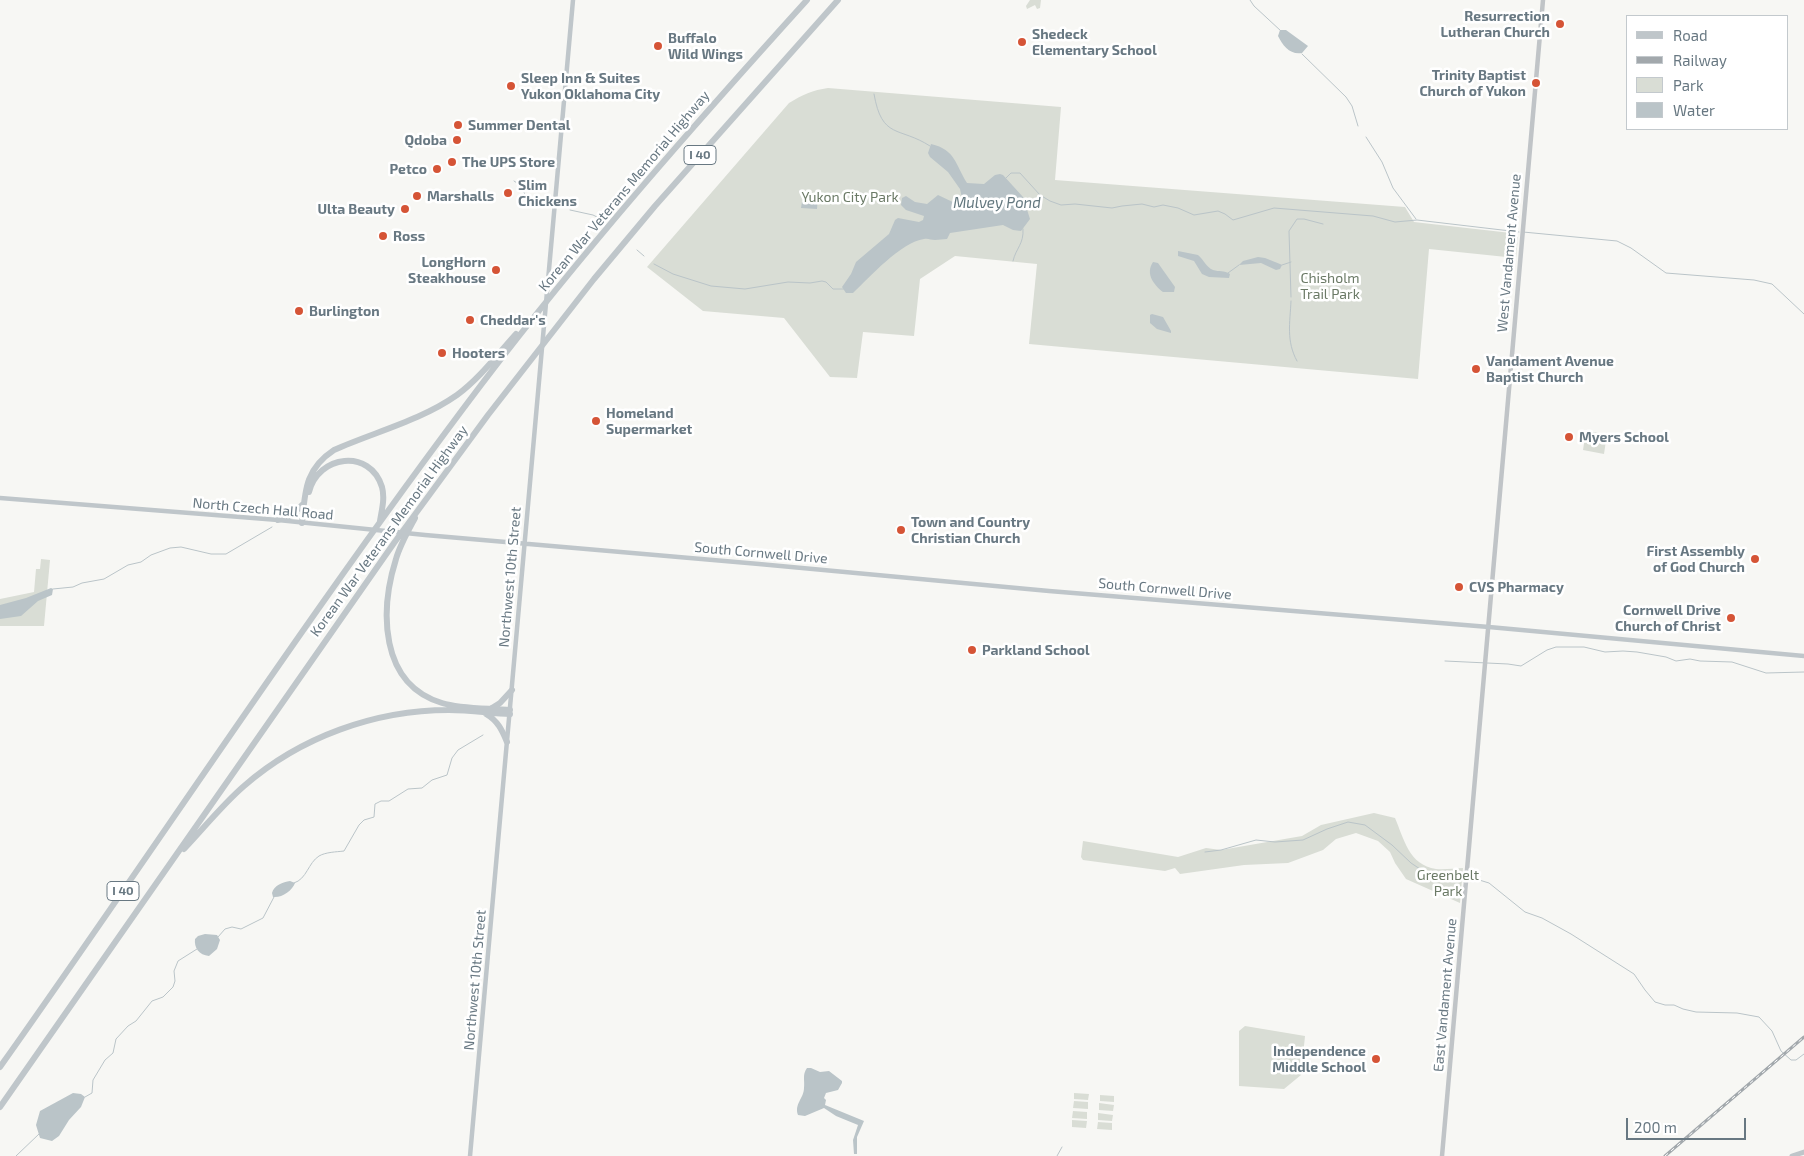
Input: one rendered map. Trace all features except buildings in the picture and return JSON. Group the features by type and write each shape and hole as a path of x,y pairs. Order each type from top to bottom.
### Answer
{"highway":[{"name":"Korean War Veterans Memorial Highway","path":"0,1066 442,437 534,317 662,163 806,0"},
{"name":"Korean War Veterans Memorial Highway","path":"0,1107 424,500 488,415 607,265 710,143 838,0"},
{"path":"304,523 304,501 309,476 322,458 344,446 420,416 445,402 477,377 534,317"},
{"path":"304,523 308,493 314,478 328,465 341,461 362,464 369,468 379,480 383,499 380,523"},
{"path":"424,500 401,546 390,582 387,625 394,662 405,678 425,696 443,703 510,712"},
{"path":"278,520 291,516 304,501"},
{"path":"491,708 500,703 512,690"},
{"path":"165,871 218,811 244,785 272,764 306,744 342,728 384,717 433,710 510,712"},
{"path":"482,712 497,722 507,742"}],"main road":[{"name":"Northwest 10th Street","path":"470,1156 512,690 523,543 573,0"},
{"name":"North Czech Hall Road","path":"0,498 278,520 354,529 523,543"},
{"name":"South Cornwell Drive","path":"523,543 1149,600 1489,627 1804,656"},
{"path":"1792,1156 1804,1152"}],"street":[{"name":"West Vandament Avenue","path":"1489,627 1505,413 1543,0"},
{"name":"East Vandament Avenue","path":"1442,1156 1489,627"}],"green space":[{"path":"1030,0 1041,0 1040,8 1037,9 1035,5 1027,9 1026,6"},
{"path":"828,88 1061,107 1055,180 1405,207 1414,222 1511,233 1518,237 1516,258 1429,249 1418,379 1029,344 1037,264 955,256 920,279 914,336 863,332 857,378 830,377 784,318 703,311 647,267 789,103 808,93"},
{"path":"1586,431 1607,434 1604,454 1583,450"},
{"path":"41,559 50,560 44,626 0,626 0,599 34,592 36,569 40,569"},
{"name":"Greenbelt Park","path":"1374,813 1395,818 1409,850 1419,862 1427,867 1436,869 1463,868 1460,903 1406,879 1390,852 1378,841 1356,833 1336,839 1323,850 1288,863 1244,865 1180,874 1175,868 1165,871 1083,860 1081,857 1083,841 1178,857 1206,848 1221,850 1302,836 1321,825"},
{"path":"1245,1026 1305,1036 1301,1075 1284,1089 1239,1086 1239,1031"},
{"path":"1074,1093 1089,1094 1088,1100 1074,1099"},
{"path":"1100,1095 1114,1096 1114,1102 1100,1101"},
{"path":"1074,1101 1088,1102 1088,1109 1073,1108"},
{"path":"1099,1103 1114,1105 1113,1111 1099,1110"},
{"path":"1073,1111 1087,1112 1087,1119 1072,1118"},
{"path":"1098,1113 1113,1115 1112,1121 1098,1120"},
{"path":"1072,1120 1087,1121 1086,1128 1072,1127"},
{"path":"1098,1122 1112,1123 1112,1130 1097,1129"}],"water":[{"path":"1280,30 1286,30 1308,46 1302,53 1290,51 1278,36"},
{"name":"Mulvey Pond","path":"931,144 950,154 967,183 984,184 995,175 1003,175 1023,197 1030,219 1021,231 1013,230 1003,225 950,233 947,239 925,239 915,242 906,246 886,261 853,293 846,293 842,287 851,274 856,262 889,234 895,220 898,218 919,222 923,220 924,216 906,210 901,205 902,198 906,196 915,202 927,204 938,195 957,204 962,198 960,189 948,172 930,157 928,153"},
{"path":"806,193 818,194 817,209 801,208 802,202 809,202 810,197 806,197"},
{"path":"1178,251 1198,255 1211,269 1230,274 1229,278 1209,277 1202,274 1194,261 1178,256"},
{"path":"1258,257 1282,265 1280,269 1276,270 1261,263 1239,265 1243,261"},
{"path":"1153,262 1158,263 1175,287 1174,292 1163,292 1154,283 1150,275"},
{"path":"1150,315 1163,317 1171,333 1157,329 1150,323"},
{"path":"51,588 53,589 52,595 38,601 21,616 0,619 0,605 26,598"},
{"path":"290,881 295,883 289,891 283,895 273,897 273,890 277,886"},
{"path":"205,934 217,935 220,940 217,949 209,956 200,953 195,945 195,939"},
{"path":"807,1068 820,1072 829,1071 842,1081 838,1090 826,1093 824,1098 826,1100 825,1105 864,1121 857,1137 857,1154 854,1154 853,1140 858,1125 836,1116 824,1108 805,1116 798,1115 797,1108 804,1092 804,1075"},
{"path":"73,1093 81,1094 85,1097 81,1107 69,1120 59,1136 52,1141 40,1138 36,1125 40,1111"}],"waterway":[{"path":"1250,0 1281,31"},
{"path":"1302,54 1346,97 1352,106 1358,126"},
{"path":"874,94 877,109 887,125 893,130 930,146"},
{"path":"1366,137 1382,162 1393,188 1416,219"},
{"path":"1005,179 1011,173 1020,173 1040,195 1061,205 1075,204 1112,208 1142,204 1154,207 1163,205 1178,208 1194,215 1218,211 1233,220 1274,208 1373,216 1395,222 1417,220 1519,232"},
{"path":"514,181 520,185 529,202 543,207"},
{"path":"570,210 599,218"},
{"path":"1291,297 1289,231 1297,219 1323,224"},
{"path":"1013,261 1021,242 1023,229"},
{"path":"1523,232 1617,241 1631,248 1666,273 1754,280 1772,284 1804,314"},
{"path":"637,250 644,256"},
{"path":"1282,265 1291,262"},
{"path":"654,264 673,274 711,286 745,289 788,282 810,283 822,281 826,282 833,289 844,289"},
{"path":"1228,273 1239,265"},
{"path":"1291,301 1290,339 1297,361"},
{"path":"53,589 73,587 82,583 104,579 128,565 141,562 151,555 170,548 181,547 211,554 226,554 272,527"},
{"path":"1445,661 1521,666 1547,650 1556,647 1584,647 1605,652 1637,652 1666,657 1676,661 1690,659 1732,662 1766,673 1804,672"},
{"path":"294,883 305,875 319,856 344,851 359,825 364,820 374,817 375,804 381,801 389,801 408,789 422,788 432,780 447,775 452,758 458,750 483,735"},
{"path":"1205,852 1221,850 1256,840 1275,842 1303,840 1348,822 1365,825 1423,871 1439,878 1476,879 1489,883 1525,912 1542,918 1571,934 1634,974 1655,1002 1674,1005 1696,1012 1737,1013 1759,1017 1772,1031 1781,1051 1791,1060 1796,1060 1804,1054"},
{"path":"218,937 225,929 232,927 241,929 263,918 274,897"},
{"path":"85,1097 92,1093 93,1080 105,1060 113,1053 116,1039 128,1026 136,1021 152,1001 163,997 173,987 175,981 174,971 178,961 197,949"},
{"path":"16,1156 39,1134"},
{"path":"1057,1156 1062,1147"}],"railway":[{"path":"1665,1156 1804,1037"}],"place":[{"name":"Resurrection Lutheran Church","path":"1560,24"},
{"name":"Shedeck Elementary School","path":"1022,42"},
{"name":"Buffalo Wild Wings","path":"658,46"},
{"name":"Trinity Baptist Church of Yukon","path":"1536,83"},
{"name":"Sleep Inn & Suites Yukon Oklahoma City","path":"511,86"},
{"name":"Summer Dental","path":"458,125"},
{"name":"Qdoba","path":"457,140"},
{"name":"The UPS Store","path":"452,162"},
{"name":"Petco","path":"437,169"},
{"name":"Slim Chickens","path":"508,193"},
{"name":"Marshalls","path":"417,196"},
{"name":"Ulta Beauty","path":"405,209"},
{"name":"Ross","path":"383,236"},
{"name":"LongHorn Steakhouse","path":"496,270"},
{"name":"Burlington","path":"299,311"},
{"name":"Cheddar's","path":"470,320"},
{"name":"Hooters","path":"442,353"},
{"name":"Vandament Avenue Baptist Church","path":"1476,369"},
{"name":"Homeland Supermarket","path":"596,421"},
{"name":"Myers School","path":"1569,437"},
{"name":"Town and Country Christian Church","path":"901,530"},
{"name":"First Assembly of God Church","path":"1755,559"},
{"name":"CVS Pharmacy","path":"1459,587"},
{"name":"Cornwell Drive Church of Christ","path":"1731,618"},
{"name":"Parkland School","path":"972,650"},
{"name":"Independence Middle School","path":"1376,1059"}],"park label":[{"name":"Yukon City Park","path":"850,197"},
{"name":"Chisholm Trail Park","path":"1330,286"}]}
